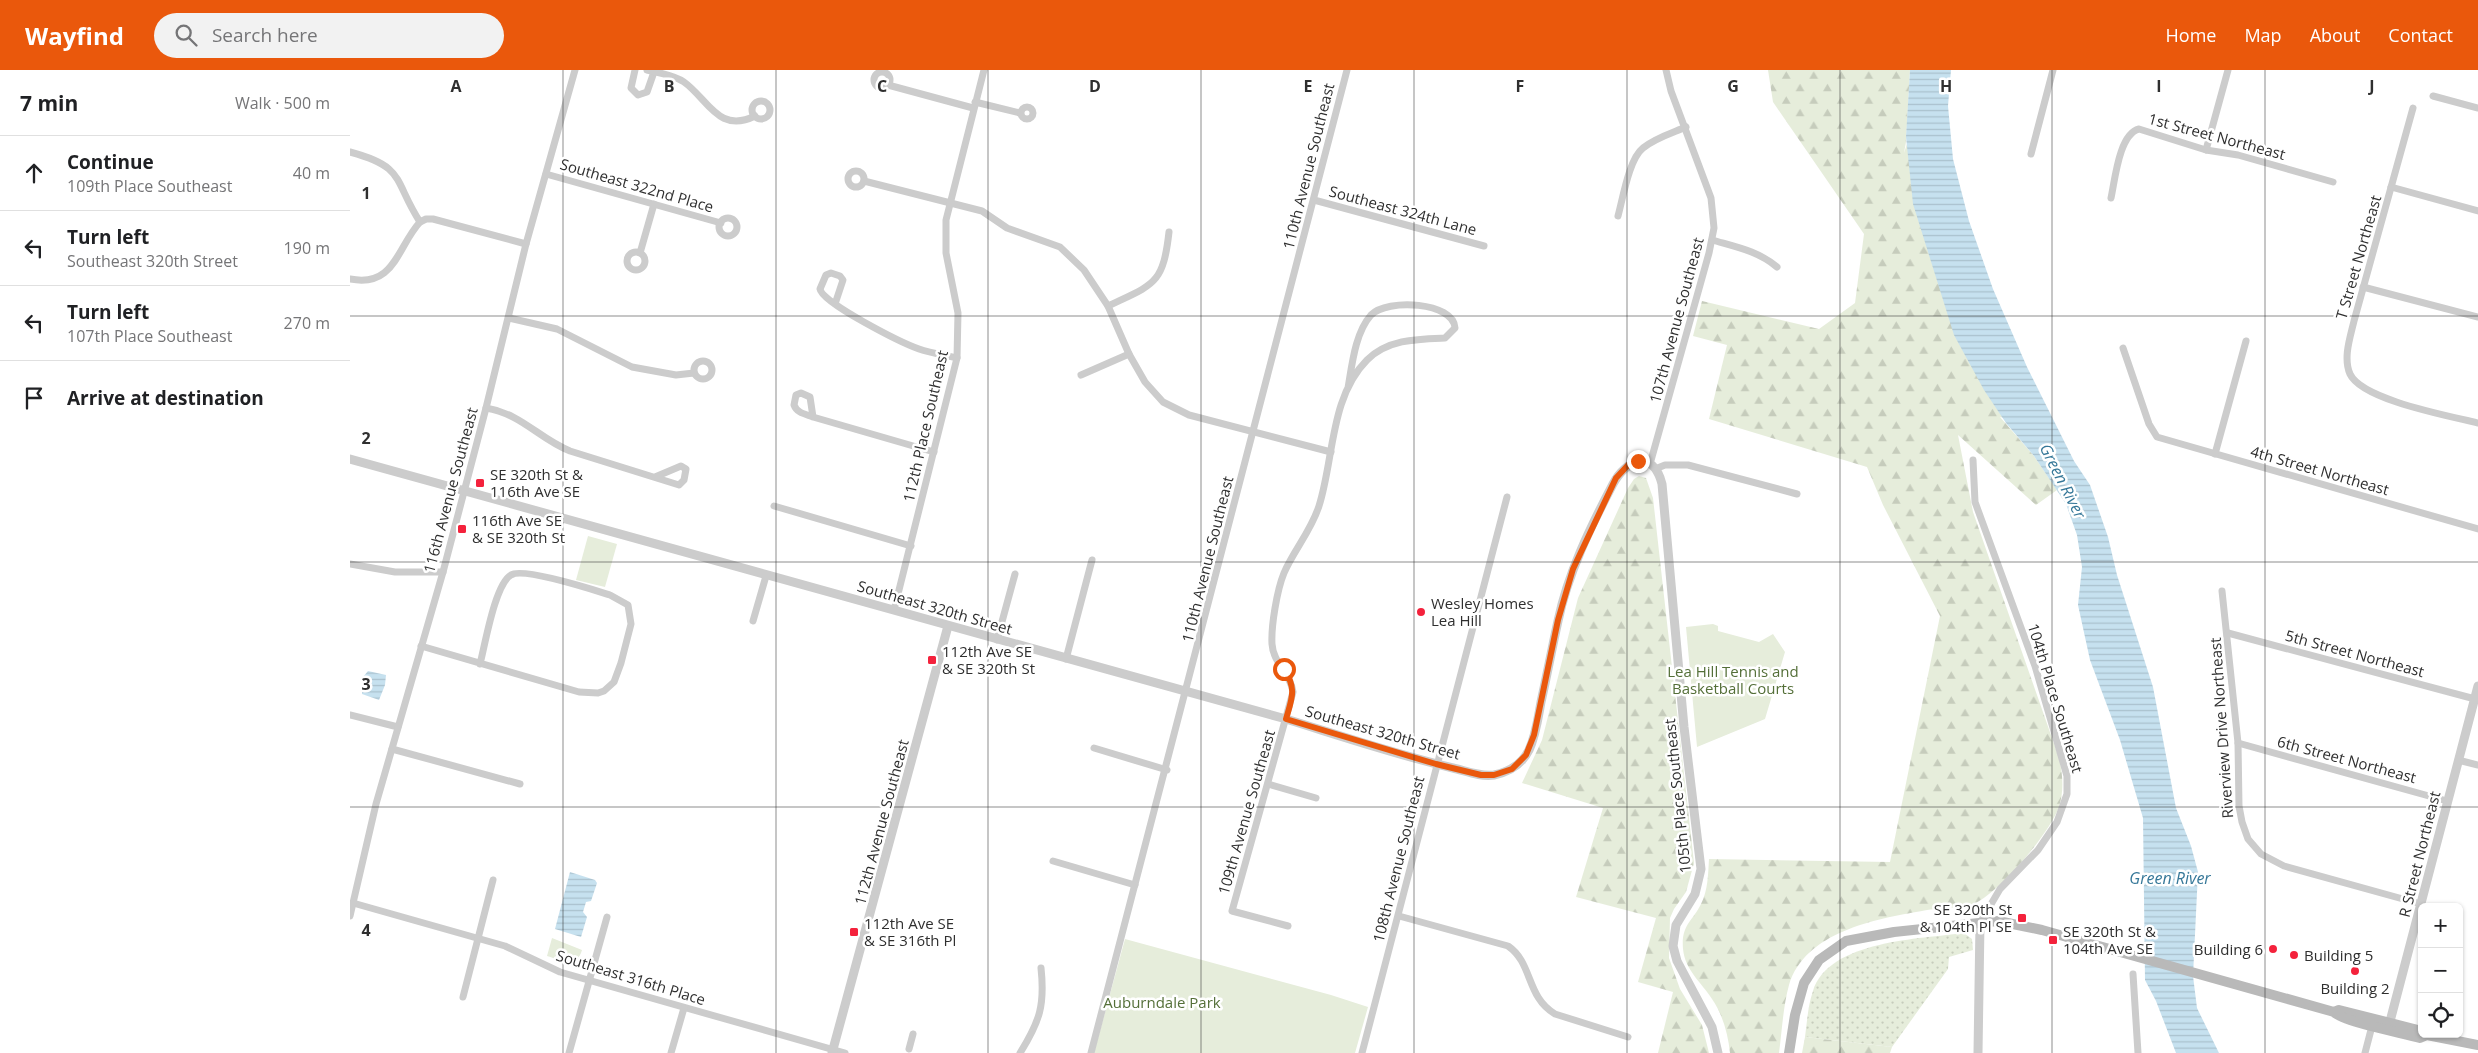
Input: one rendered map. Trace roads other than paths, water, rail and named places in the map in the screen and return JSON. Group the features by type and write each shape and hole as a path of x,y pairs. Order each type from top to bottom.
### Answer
{"main road":[{"path":"1789,1053 1795,1015 1804,983 1815,965 1832,949 1846,941 1869,936 1998,921 2334,1012 2339,1010 2418,1037"},
{"path":"2334,1012 2338,1017 2372,1026 2389,1026"},
{"path":"2447,1038 2478,1045"}],"street":[{"name":"116th Avenue Southeast","path":"350,916 376,804 465,490 526,244 575,70"},
{"path":"635,70 631,88 638,95 647,92 650,71 683,81 704,103 724,118 734,121 746,121 755,116"},
{"name":"112th Place Southeast","path":"894,610 957,358 958,313 945,238 950,203 984,70"},
{"name":"110th Avenue Southeast","path":"1091,1053 1188,693 1252,433 1347,70"},
{"name":"107th Avenue Southeast","path":"1653,467 1712,240 1714,218 1712,204 1666,70"},
{"path":"2030,154 2053,70"},
{"path":"2206,150 2228,70"},
{"path":"888,85 974,105 1020,113"},
{"path":"2432,96 2478,108"},
{"name":"T Street Northeast","path":"2413,108 2350,334 2348,367 2358,386 2384,398 2478,423"},
{"path":"1618,216 1631,170 1638,153 1651,143 1686,127"},
{"name":"1st Street Northeast","path":"2111,198 2121,152 2127,138 2135,130 2144,130 2206,150 2238,155 2333,182"},
{"path":"350,152 372,158 390,168 401,182 407,201 420,222"},
{"name":"Southeast 322nd Place","path":"546,174 721,223"},
{"path":"864,181 982,211 1007,228 1060,247 1084,270 1108,306 1129,354 1145,382 1170,407 1189,415 1252,433 1331,452"},
{"path":"2392,187 2478,211"},
{"name":"Southeast 324th Lane","path":"1314,200 1484,246"},
{"path":"640,253 654,204"},
{"path":"350,279 371,280 386,272 397,259 420,222 426,218 526,244"},
{"path":"1108,306 1147,288 1157,277 1166,260 1169,232"},
{"path":"1712,240 1749,250 1764,257 1777,267"},
{"path":"2363,287 2478,317"},
{"path":"835,304 899,341 920,349 957,358"},
{"name":"109th Avenue Southeast","path":"1288,926 1232,911 1294,692 1289,678 1278,662 1272,646 1280,582 1289,563 1312,526 1324,486 1358,342 1370,316 1377,310 1390,305 1414,305 1444,313 1450,316 1454,322 1454,328 1446,338 1403,342 1387,346 1375,353 1366,361 1348,388"},
{"path":"509,318 557,329 632,367 676,376 694,373"},
{"path":"2215,454 2246,341"},
{"name":"4th Street Northeast","path":"2123,348 2155,436 2478,529"},
{"path":"1081,375 1129,354"},
{"path":"486,408 504,411 518,418 562,448 655,477"},
{"path":"813,417 934,452"},
{"name":"Southeast 320th Street","path":"350,459 1286,719 1436,764 1489,775 1512,769 1526,755 1534,735 1562,602 1580,554 1610,489 1622,469 1630,463 1638,461 1653,467"},
{"name":"104th Place Southeast","path":"1973,460 1975,502 2034,666 2067,776 2067,794 2057,822 2038,850 2000,889 1980,923"},
{"path":"1653,467 1688,465 1797,494"},
{"name":"105th Place Southeast","path":"1653,467 1660,477 1664,499 1684,727 1701,869 1695,894 1676,925 1673,946 1677,961 1712,1027 1718,1053"},
{"name":"108th Avenue Southeast","path":"1362,1053 1399,916 1404,884 1507,497"},
{"path":"774,506 911,546"},
{"path":"1066,659 1092,560"},
{"path":"350,564 395,572 442,572"},
{"path":"422,646 480,664 579,692 592,694 604,691 614,682 621,664 631,624 628,605 610,595 534,574 520,572 510,575 498,598 480,664"},
{"path":"997,640 1015,574"},
{"path":"753,621 766,576"},
{"name":"Riverview Drive Northeast","path":"2222,591 2228,633 2238,743 2239,806 2246,834 2262,854 2289,868 2418,903"},
{"name":"112th Avenue Southeast","path":"832,1052 948,626"},
{"name":"5th Street Northeast","path":"2228,633 2474,699"},
{"name":"R Street Northeast","path":"2421,903 2478,686"},
{"path":"350,715 398,727"},
{"name":"6th Street Northeast","path":"2238,743 2447,801"},
{"path":"1094,748 1167,770"},
{"path":"392,749 520,784"},
{"path":"2458,760 2478,766"},
{"path":"1268,784 1316,798"},
{"path":"1053,861 1135,885"},
{"path":"463,997 493,880"},
{"name":"Southeast 316th Place","path":"353,903 505,946 560,972 832,1052 845,1053"},
{"name":"R Street Northeast","path":"2389,1026 2418,915"},
{"path":"1399,916 1508,946 1515,950 1524,965 1532,989 1540,1003 1546,1008 1555,1014 1628,1037"},
{"path":"569,1053 607,917"},
{"path":"1978,1053 1980,923"},
{"path":"1020,1053 1035,1028 1042,1008 1041,968"},
{"path":"2133,974 2138,1053"},
{"path":"671,1053 684,1008"},
{"path":"2365,1053 2372,1026"},
{"path":"908,1052 913,1034"}],"water":[{"name":"Green River","path":"1910,70 1951,70 1948,106 1953,159 1969,221 1993,289 2027,367 2074,461 2090,485 2108,537 2117,575 2153,687 2176,808 2191,846 2198,872 2193,976 2197,1008 2219,1053 2176,1053 2156,1001 2145,980 2143,818 2120,740 2090,660 2078,605 2082,567 2077,535 2066,504 2034,456 2006,423 1984,390 1954,335 1913,204 1906,137"},
{"path":"368,671 386,675 385,685 379,700 362,694 365,681 363,677"},
{"path":"570,872 595,880 597,883 591,901 586,902 583,912 587,917 581,937 555,929"}],"place":[{"name":"SE 320th St & 116th Ave SE","path":"480,483"},
{"name":"116th Ave SE & SE 320th St","path":"462,529"},
{"name":"Wesley Homes Lea Hill","path":"1421,612"},
{"name":"112th Ave SE & SE 320th St","path":"932,660"},
{"name":"SE 320th St & 104th Pl SE","path":"2022,918"},
{"name":"112th Ave SE & SE 316th Pl","path":"854,932"},
{"name":"SE 320th St & 104th Ave SE","path":"2053,940"},
{"name":"Building 6","path":"2273,949"},
{"name":"Building 5","path":"2294,955"},
{"name":"Building 2","path":"2355,971"}],"park label":[{"name":"Lea Hill Tennis and Basketball Courts","path":"1733,680"},
{"name":"Auburndale Park","path":"1162,1002"}]}
